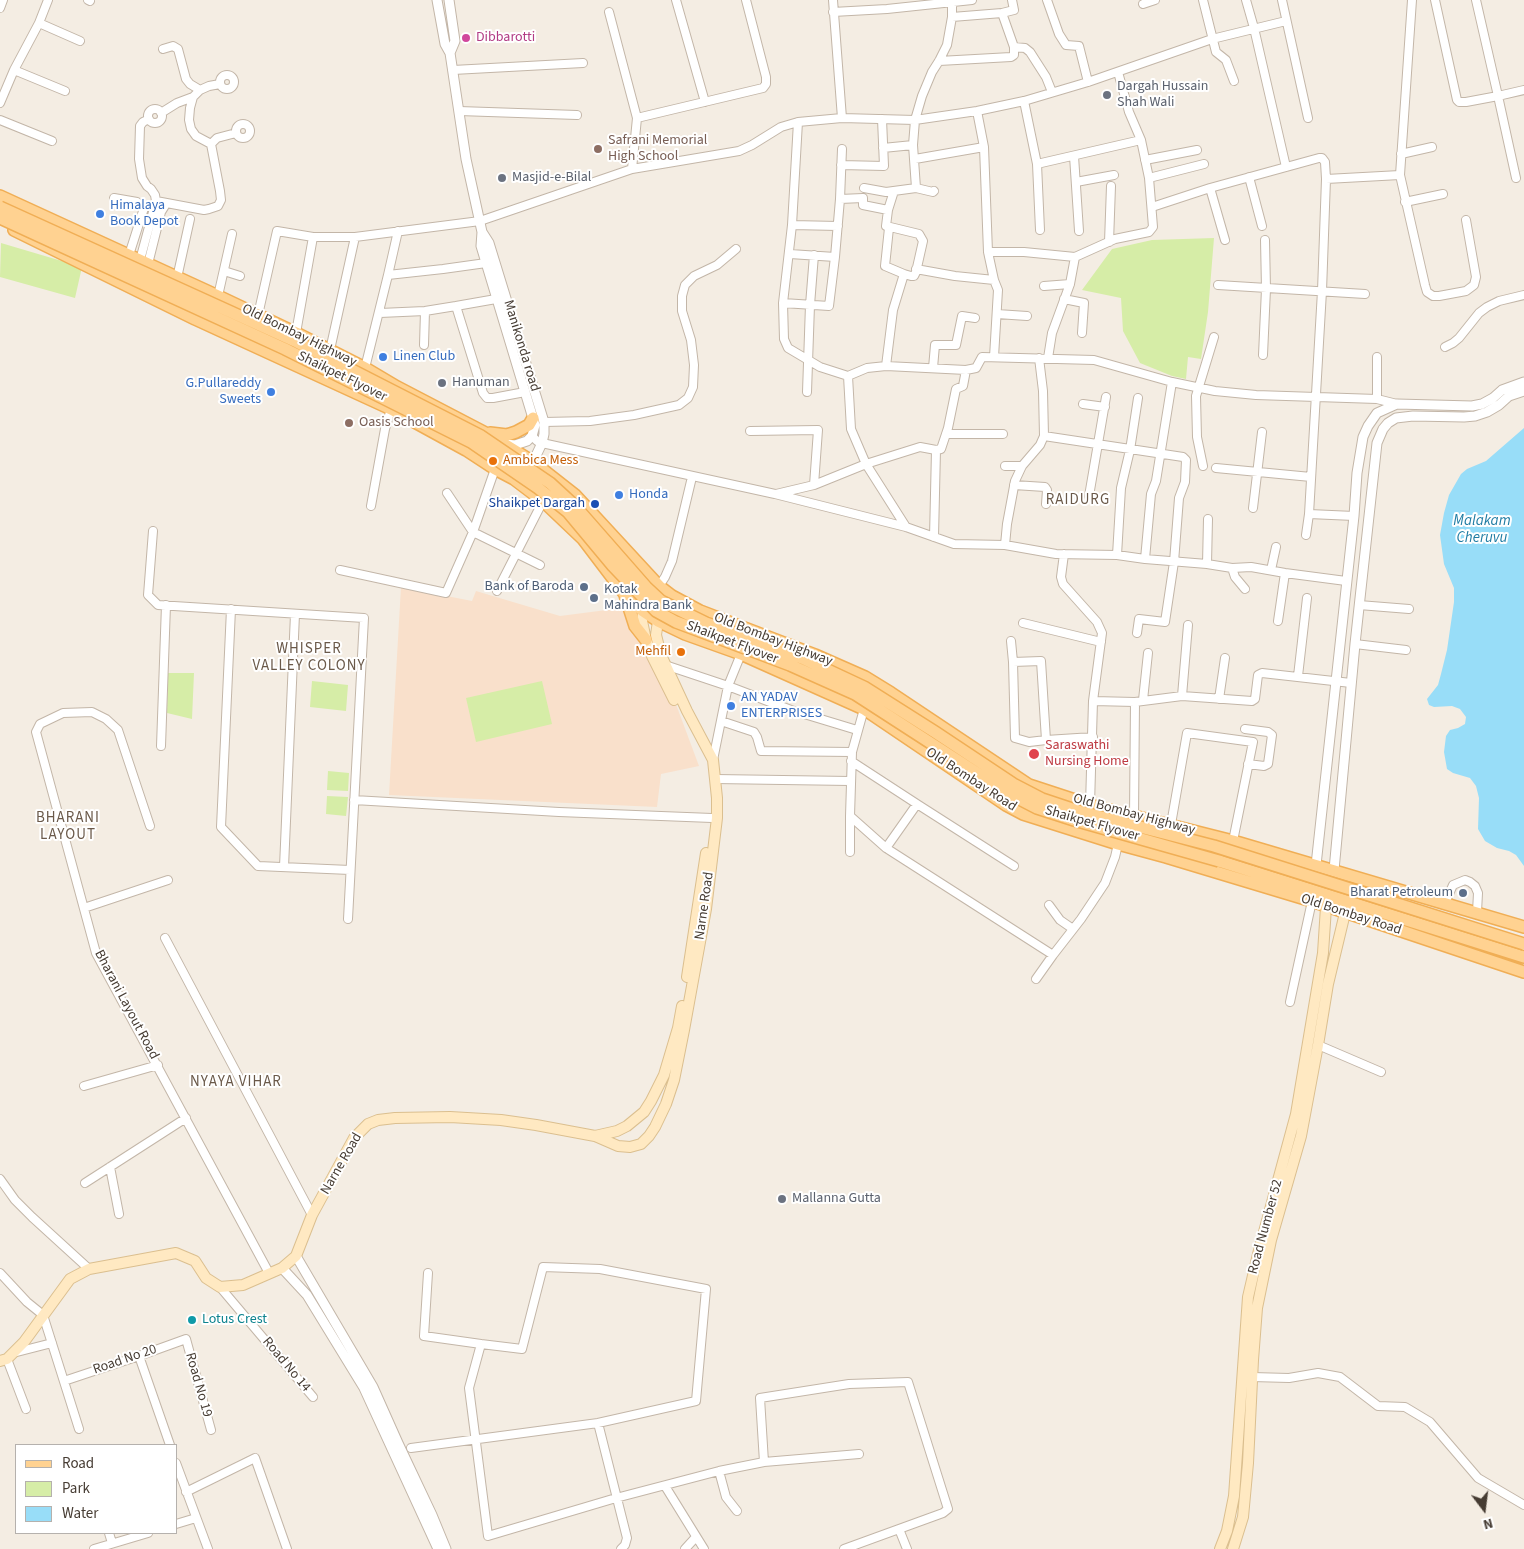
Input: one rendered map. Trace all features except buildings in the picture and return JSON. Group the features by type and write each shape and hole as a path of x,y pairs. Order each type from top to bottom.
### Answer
{"main road":[{"name":"Old Bombay Highway","path":"0,196 218,296 330,350 506,444 575,495 659,586 672,596 700,611 815,655 865,677 891,692 1029,785 1090,805 1233,841 1524,926"},
{"name":"Shaikpet Flyover","path":"0,207 297,342 481,436 550,482 575,506 646,587 662,601 706,623 802,658 864,687 1022,789 1042,799 1078,811 1214,846 1524,944"},
{"name":"Shaikpet Flyover","path":"0,218 285,349 471,442 538,488 568,512 656,611 676,622 790,665 855,694 1008,793 1037,808 1219,861 1524,957"},
{"name":"Old Bombay Highway","path":"0,224 195,319 391,409 514,479"},
{"path":"164,303 177,278"},
{"path":"485,433 497,435 516,432 539,420"},
{"name":"Old Bombay Road","path":"514,479 543,501 583,540 624,593 658,622 741,654 864,709 1006,805 1023,814 1312,901 1524,972"},
{"path":"643,611 659,586"},
{"path":"624,593 635,626 646,640"},
{"name":"Narne Road","path":"595,1136 616,1131 634,1121 644,1112 664,1075 678,1028 712,818 711,783 707,764 652,656 642,621 643,611"},
{"name":"Narne Road","path":"220,1287 243,1285 282,1268 296,1256 312,1216 354,1138 368,1124 378,1120 450,1117 501,1120 595,1136 618,1146 630,1147 641,1144 655,1127 666,1104 674,1080 706,909 717,818 713,760 665,665 656,635 658,622"},
{"name":"Road Number 52","path":"1220,1549 1227,1531 1234,1496 1248,1297 1296,1114 1322,953 1326,906"},
{"name":"Road Number 52","path":"1233,1549 1244,1508 1257,1308 1271,1240 1301,1136 1331,968 1345,913"},
{"path":"6,1358 24,1342 70,1279 89,1269 176,1253 194,1261 206,1278 220,1287"}],"street":[{"path":"0,103 3,88 39,23 48,0"},
{"name":"Manikonda road","path":"449,0 455,41 450,53"},
{"path":"676,0 706,102"},
{"path":"637,118 763,88 766,84 766,77 746,0"},
{"path":"833,0 842,118"},
{"path":"887,0 887,9"},
{"path":"833,12 887,9 972,0"},
{"path":"952,17 1002,13 1014,10 1012,0"},
{"path":"1047,0 1059,34 1066,45 1078,46 1088,82"},
{"path":"1143,4 1155,0"},
{"path":"1203,0 1216,52 1226,60 1234,81"},
{"path":"1246,0 1286,167"},
{"path":"1282,0 1308,118"},
{"path":"1412,0 1400,175 1425,285 1427,292 1433,296 1466,291 1474,284 1476,277 1466,220"},
{"path":"1435,0 1457,100 1459,102 1466,102 1524,90"},
{"path":"1476,0 1516,178"},
{"name":"Manikonda road","path":"437,1 444,44 450,53 466,159 482,232 481,246 525,392 539,420"},
{"path":"916,188 914,145 916,120 922,96 946,45 952,17 952,1"},
{"path":"609,12 637,118 632,169"},
{"path":"939,61 1011,57 1014,55 1014,47 1002,13"},
{"path":"258,315 277,231 313,237 355,237 480,221 632,169 739,151 781,126 798,122 842,118 916,120 977,111 1024,101 1088,82 1212,39 1286,22"},
{"path":"39,23 80,41"},
{"path":"163,49 173,46 178,50 186,79 200,90"},
{"path":"1014,47 1025,48 1030,52 1046,77 1052,92"},
{"path":"453,70 583,63"},
{"path":"14,70 65,91"},
{"path":"988,252 1024,252 1075,257 1115,239 1149,232 1153,227 1149,178 1141,140 1129,112 1118,72"},
{"path":"144,262 156,201 152,189 147,186 142,178 139,159 140,126 148,119 157,122 161,119 161,113 193,97 200,90 220,84"},
{"path":"193,97 190,108 191,129 196,136 211,144"},
{"path":"1024,101 1037,164 1040,230"},
{"path":"459,110 577,115"},
{"path":"977,111 984,147 988,252 998,290 994,357"},
{"path":"841,165 884,166 882,119"},
{"path":"0,120 52,141"},
{"path":"798,122 790,254 783,303 784,342 788,348 820,367 848,376 867,368 886,366 966,370 976,368 982,357 1094,360 1198,388 1256,395 1377,399 1397,404 1472,406 1482,404 1502,390 1523,387"},
{"path":"211,144 217,138 236,133"},
{"path":"1037,164 1141,140"},
{"path":"156,201 209,210 220,204 220,191 211,144"},
{"path":"883,148 914,145"},
{"path":"915,159 984,147"},
{"path":"1401,154 1432,147"},
{"path":"783,303 829,306 838,226 842,149"},
{"path":"1145,160 1197,150"},
{"path":"1074,156 1079,231"},
{"path":"1152,207 1210,188 1319,158 1322,158 1326,166 1322,292 1309,514 1306,535"},
{"path":"1149,178 1204,164"},
{"path":"1076,182 1114,175"},
{"path":"1326,179 1400,175"},
{"path":"1249,177 1262,226"},
{"path":"1109,242 1111,186"},
{"path":"864,188 886,192 916,188 934,191"},
{"path":"1210,188 1225,240"},
{"path":"890,228 885,266 914,276 923,241 919,234 886,226 888,210 894,191"},
{"path":"1405,202 1443,194"},
{"path":"114,198 137,202 144,206 129,255"},
{"path":"840,199 863,198 863,205 888,210"},
{"path":"144,262 161,212 166,204"},
{"path":"177,278 190,220"},
{"path":"792,225 838,226"},
{"path":"365,368 380,313 398,231"},
{"name":"Manikonda road","path":"482,232 490,243 544,434 542,443 532,462"},
{"path":"218,296 232,234"},
{"path":"296,334 313,237"},
{"path":"330,350 355,237"},
{"path":"1262,355 1266,289 1265,240"},
{"path":"539,420 590,421 634,415 679,404 688,398 693,387 694,365 691,340 682,311 682,296 685,285 694,276 717,265 736,249"},
{"path":"790,254 835,257"},
{"path":"807,392 814,255"},
{"path":"1048,358 1052,333 1070,284 1075,257"},
{"path":"388,275 486,263"},
{"path":"916,269 994,280"},
{"path":"224,271 240,276"},
{"path":"886,366 894,310 904,274"},
{"path":"1044,286 1070,284"},
{"path":"1218,285 1365,294"},
{"path":"1445,347 1459,338 1479,313 1487,307 1499,300 1524,295"},
{"path":"380,313 425,311 496,299"},
{"path":"1064,299 1084,303 1082,333"},
{"path":"456,306 485,396 492,398 525,392"},
{"path":"424,345 425,311"},
{"path":"997,314 1027,316"},
{"path":"933,368 935,345 956,346 962,316 975,318"},
{"path":"1203,466 1197,437 1196,396 1214,337"},
{"path":"1377,357 1377,399"},
{"path":"1005,544 1014,485 1022,466 1040,445 1044,436 1043,391 1039,358"},
{"path":"775,494 814,485 866,464 920,447 941,449 956,389 963,386 966,370"},
{"path":"848,376 850,429 866,464 906,527"},
{"path":"1145,560 1151,494 1156,481 1159,453 1172,382"},
{"path":"1334,870 1351,683 1377,443 1388,422 1396,418 1413,416 1475,416 1499,405 1523,387"},
{"path":"1088,496 1099,445 1106,397"},
{"path":"1117,556 1120,488 1130,450 1138,398"},
{"path":"1084,404 1105,407"},
{"path":"1316,865 1357,473 1363,437 1377,413 1397,404"},
{"path":"1472,406 1475,416"},
{"path":"370,506 384,429 391,409"},
{"name":"Manikonda road","path":"532,436 534,425 539,420"},
{"path":"750,431 818,430 814,485"},
{"path":"1253,508 1262,432"},
{"path":"946,434 1003,434"},
{"path":"506,444 521,443 527,441 532,436 542,443 775,494 906,527 954,544 1005,544 1056,554 1117,556 1232,568 1251,567 1346,580"},
{"path":"1044,436 1184,457 1186,462 1185,482 1179,498 1174,562 1165,622 1139,619 1137,633"},
{"path":"934,536 936,450"},
{"path":"1005,466 1022,466"},
{"path":"1216,468 1311,477"},
{"path":"340,570 446,593 473,532 495,469"},
{"path":"659,586 666,577 672,562 692,477"},
{"path":"1014,485 1045,487 1047,490 1046,504"},
{"path":"447,493 473,532 540,565"},
{"path":"497,591 543,501"},
{"path":"1309,514 1354,516"},
{"path":"1207,564 1208,519"},
{"path":"153,531 148,595 158,605 364,618 348,919"},
{"path":"1271,570 1276,547"},
{"path":"1064,554 1061,578 1063,584 1097,622 1102,633 1093,701 1090,805"},
{"path":"1232,568 1235,577 1245,589"},
{"path":"1278,621 1285,573"},
{"path":"1298,676 1307,598"},
{"path":"162,746 166,605"},
{"path":"1359,605 1409,609"},
{"path":"231,609 221,827 258,866 350,870"},
{"path":"284,867 295,614"},
{"path":"1022,622 1101,642"},
{"path":"1182,696 1188,625"},
{"path":"1011,641 1015,738 1030,742 1093,738"},
{"path":"1355,644 1406,650"},
{"path":"1134,816 1139,701 1148,653"},
{"path":"713,760 728,686 741,654"},
{"path":"1220,700 1225,658"},
{"path":"1013,662 1041,662 1046,740"},
{"path":"665,665 791,710 857,730"},
{"path":"1093,701 1139,701 1182,696 1220,700 1254,700 1258,675 1260,673 1351,683"},
{"path":"850,852 851,761 857,730 864,709"},
{"name":"Bharani Layout Road","path":"150,826 118,730 106,719 92,712 63,714 40,724 36,732 96,953 269,1273"},
{"path":"721,721 754,732 761,751 852,752"},
{"path":"1246,729 1268,732 1272,735 1268,764 1264,766 1248,764"},
{"path":"1166,857 1187,733 1253,742 1233,841"},
{"path":"851,761 1014,866"},
{"path":"715,779 850,781"},
{"path":"354,800 559,812 712,818"},
{"path":"886,848 917,804"},
{"path":"850,816 886,848 1053,955"},
{"path":"1036,979 1105,883 1118,844"},
{"path":"84,908 168,880"},
{"path":"1445,903 1453,885 1465,880 1475,886 1478,893 1477,912"},
{"path":"1290,1002 1312,901"},
{"path":"1049,904 1060,920 1073,929"},
{"path":"166,938 312,1216"},
{"path":"1318,1045 1381,1072"},
{"path":"84,1086 158,1065"},
{"path":"85,1183 186,1118"},
{"path":"110,1167 119,1214"},
{"path":"0,1179 15,1200 89,1269"},
{"path":"296,1256 373,1386 446,1549"},
{"path":"411,1448 598,1422 696,1401 706,1289 600,1269 543,1267 522,1349 424,1336 428,1274"},
{"path":"282,1268 307,1295 364,1388 438,1549"},
{"path":"0,1273 27,1302 43,1315 79,1429"},
{"name":"Road No 14","path":"220,1287 313,1397"},
{"name":"Road No 20","path":"64,1381 186,1339"},
{"name":"Road No 19","path":"186,1339 211,1430"},
{"path":"26,1409 6,1358 52,1343"},
{"path":"480,1344 468,1388 488,1536 616,1498 719,1471 764,1462 859,1454"},
{"path":"139,1356 170,1444"},
{"path":"1252,1376 1289,1378 1318,1373 1340,1377 1378,1406 1405,1407 1430,1422 1478,1478 1524,1505"},
{"path":"764,1462 760,1398 849,1384 908,1382 948,1509 943,1513 844,1549"},
{"path":"598,1422 627,1538 625,1545 621,1549"},
{"path":"186,1492 255,1458 287,1549"},
{"path":"178,1469 208,1549"},
{"path":"719,1471 726,1497 737,1511"},
{"path":"665,1486 704,1549"},
{"path":"178,1523 196,1518"},
{"path":"899,1529 907,1549"},
{"path":"109,1534 112,1543"},
{"path":"94,1549 144,1534"},
{"path":"685,1549 696,1536"}],"shaded area":[{"path":"401,587 472,601 476,591 560,616 622,608 677,707 699,766 661,774 657,807 389,795"}],"green space":[{"path":"1214,238 1208,312 1201,359 1188,357 1186,379 1172,376 1140,363 1123,331 1121,298 1082,290 1112,249 1152,240"},
{"path":"1,243 82,267 75,298 0,277"},
{"path":"168,673 194,673 192,719 167,713"},
{"path":"312,681 348,685 346,711 310,707"},
{"path":"542,681 552,724 476,742 466,698"},
{"path":"328,771 349,773 348,791 327,790"},
{"path":"327,796 348,797 346,816 326,814"}],"water":[{"name":"Malakam Cheruvu","path":"1524,428 1524,866 1516,855 1485,841 1478,829 1479,798 1476,786 1470,778 1453,773 1447,769 1444,752 1446,736 1450,730 1465,724 1466,717 1460,709 1452,706 1434,707 1429,705 1427,699 1438,685 1447,650 1454,602 1454,588 1444,564 1440,535 1449,495 1461,474 1467,469 1486,461"}],"place":[{"name":"Dibbarotti","path":"466,38"},
{"name":"Dargah Hussain Shah Wali","path":"1107,95"},
{"name":"Safrani Memorial High School","path":"598,149"},
{"name":"Masjid-e-Bilal","path":"502,178"},
{"name":"Himalaya Book Depot","path":"100,214"},
{"name":"Linen Club","path":"383,357"},
{"name":"Hanuman","path":"442,383"},
{"name":"G.Pullareddy Sweets","path":"271,392"},
{"name":"Oasis School","path":"349,423"},
{"name":"Ambica Mess","path":"493,461"},
{"name":"Honda","path":"619,495"},
{"name":"Shaikpet Dargah","path":"595,504"},
{"name":"Bank of Baroda","path":"584,587"},
{"name":"Kotak Mahindra Bank","path":"594,598"},
{"name":"Mehfil","path":"681,652"},
{"name":"AN YADAV ENTERPRISES","path":"731,706"},
{"name":"Saraswathi Nursing Home","path":"1034,754"},
{"name":"Bharat Petroleum","path":"1463,893"},
{"name":"Mallanna Gutta","path":"782,1199"},
{"name":"Lotus Crest","path":"192,1320"}],"district":[{"name":"RAIDURG","path":"1078,501"},
{"name":"WHISPER VALLEY COLONY","path":"309,658"},
{"name":"BHARANI LAYOUT","path":"68,828"},
{"name":"NYAYA VIHAR","path":"236,1083"}]}
